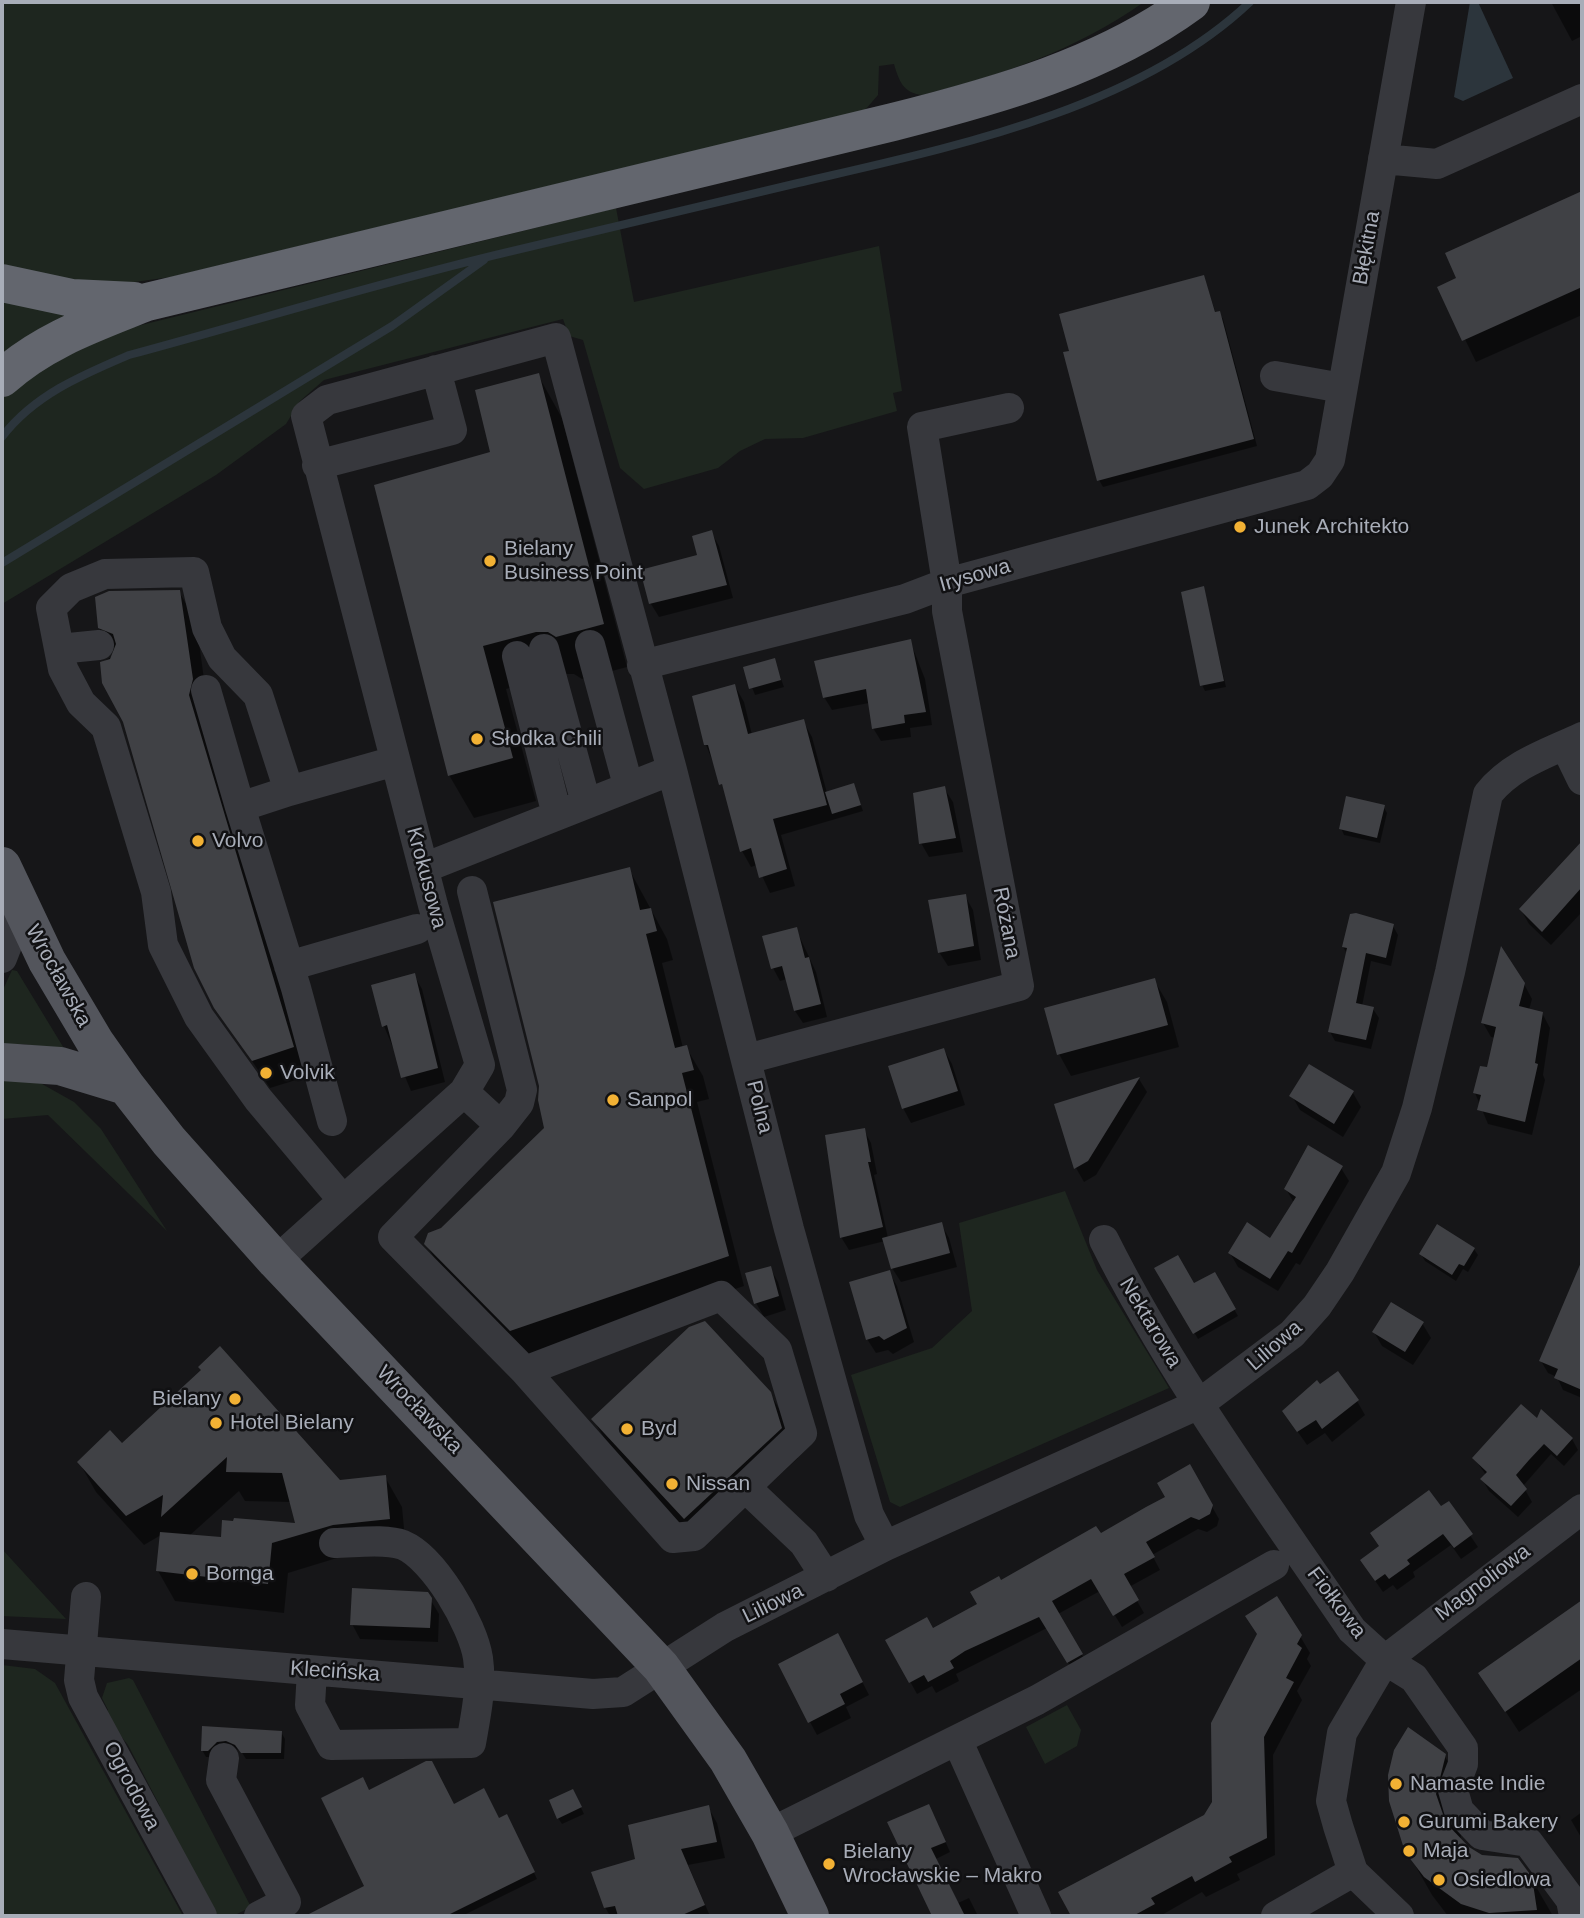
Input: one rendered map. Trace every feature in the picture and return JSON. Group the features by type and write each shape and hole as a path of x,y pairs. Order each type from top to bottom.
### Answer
{"highway":[{"path":"1124,41 1166,2"},
{"path":"2,378 23,360 66,334 147,302 947,108 1059,72 1103,54 1191,2"},
{"path":"2,283 72,298 147,302"}],"main road":[{"name":"Wrocławska","path":"2,866 11,909 126,1086 169,1141 276,1261 661,1667 728,1760 770,1833 810,1916"},
{"path":"2,1062 60,1066 126,1086"}],"street":[{"name":"Błękitna","path":"1307,485 1320,475 1330,460 1411,2"},
{"path":"1383,159 1437,164 1582,99"},
{"name":"Polna","path":"436,370 556,338 851,1453 869,1514 885,1546"},
{"path":"317,465 452,430 436,370"},
{"name":"Krokusowa","path":"276,1261 464,1091 480,1065 395,761 306,416 327,400 436,370"},
{"path":"1275,376 1342,388"},
{"path":"947,583 922,427 1009,408"},
{"name":"Irysowa","path":"642,665 905,599 947,583 1307,485"},
{"path":"289,792 258,695 222,657 207,628 194,572 105,574 71,587 51,608 63,669 81,703 106,727 156,892 163,945 199,1017 258,1099 342,1199"},
{"name":"Różana","path":"747,1059 1019,986 947,611 947,583"},
{"path":"59,649 99,645"},
{"path":"590,645 628,785"},
{"path":"557,815 530,652 586,803"},
{"path":"206,690 289,966 332,1121"},
{"name":"Liliowa","path":"661,1667 725,1627 885,1546 1199,1404 1267,1355 1317,1306 1390,1184 1417,1108 1488,794 1500,779 1518,766 1574,741 1582,780"},
{"path":"240,807 395,761"},
{"path":"424,868 628,785 672,771"},
{"path":"472,891 522,1090 519,1103 501,1126 393,1237 525,1371 673,1538 694,1536 802,1433 777,1350 722,1296 525,1371"},
{"path":"2,958 11,909"},
{"path":"289,966 417,929"},
{"path":"464,1091 501,1126"},
{"name":"Nektarowa","path":"1104,1240 1137,1305 1199,1404"},
{"name":"Fiołkowa","path":"1199,1404 1352,1630 1385,1660 1414,1678 1463,1748 1463,1764 1453,1790 1459,1811 1482,1835 1528,1842 1571,1900 1574,1916"},
{"path":"746,1487 804,1543 826,1577"},
{"name":"Magnoliowa","path":"1385,1660 1582,1509"},
{"path":"312,1671 310,1705 331,1745 471,1744 479,1683 478,1656 454,1600 419,1554 400,1544 334,1543"},
{"path":"770,1833 958,1742 1274,1565"},
{"name":"Ogrodowa","path":"86,1597 79,1679 83,1697 201,1916"},
{"name":"Klecińska","path":"2,1644 593,1694 623,1692 661,1667"},
{"path":"1385,1660 1342,1733 1331,1801 1353,1872 1399,1916"},
{"path":"958,1742 1036,1916"},
{"path":"224,1758 221,1780 286,1902 259,1916"},
{"path":"1276,1916 1353,1872"}],"shaded area":[{"path":"2,2 1144,2 1091,34 1038,59 952,87 922,95 916,94 903,85 894,64 879,66 878,95 865,110 171,277 97,287 2,268"},
{"path":"1470,2 1478,2 1513,78 1463,101 1454,97"},
{"path":"616,208 634,302 879,246 902,391 893,393 897,411 803,438 765,439 740,451 718,468 644,489 620,468 583,340 569,336 563,319 324,380 300,401 286,424 216,475 2,604 2,399 25,377 121,330"},
{"path":"2,296 75,313 2,355"},
{"path":"12,970 17,971 65,1050 23,1044 2,1046 2,992"},
{"path":"35,1080 74,1102 101,1129 167,1231 48,1115 2,1119 2,1081"},
{"path":"1065,1191 1097,1270 1169,1388 900,1507 890,1502 851,1375 932,1348 972,1311 959,1223"},
{"path":"2,1549 66,1619 2,1616"},
{"path":"2,1665 35,1669 55,1683 183,1916 2,1916"},
{"path":"129,1678 133,1680 251,1907 233,1916 215,1914 154,1810 160,1806 128,1745 103,1714 108,1710 102,1698 107,1683"},
{"path":"1067,1705 1081,1730 1077,1746 1045,1764 1026,1727"}],"building":[{"path":"1582,191 1582,287 1462,341 1437,287 1456,278 1445,253"},
{"path":"1204,275 1215,312 1220,311 1254,439 1097,481 1063,352 1069,351 1059,314"},
{"name":"Bielany Business Point","path":"539,373 604,624 556,637 548,632 536,632 483,646 513,758 448,776 374,485 490,452 475,390"},
{"path":"712,530 727,585 649,604 640,570 697,555 692,536"},
{"path":"1204,586 1224,681 1200,686 1181,592"},
{"name":"Volvo","path":"180,590 193,679 189,695 294,1047 252,1061 214,1008 194,968 123,722 102,683 100,662 110,659 116,644 113,634 98,628 95,597 109,591"},
{"path":"911,639 926,712 904,715 905,723 872,729 866,689 823,698 814,661"},
{"path":"775,658 781,680 749,689 743,667"},
{"path":"735,684 748,734 804,719 827,805 773,819 787,869 759,878 751,848 740,852 722,784 719,785 708,745 704,745 692,696"},
{"path":"854,783 861,805 832,814 825,792"},
{"path":"945,786 956,838 919,844 913,793"},
{"path":"1346,796 1385,805 1377,838 1339,829"},
{"path":"1582,841 1582,887 1542,932 1519,909"},
{"name":"Sanpol","path":"630,867 640,910 651,908 657,931 646,934 675,1048 687,1045 694,1070 682,1073 729,1256 510,1331 424,1244 428,1233 441,1228 544,1128 538,1100 539,1086 493,902"},
{"path":"966,894 974,946 938,953 928,900"},
{"path":"1356,913 1394,924 1386,958 1366,953 1356,1003 1374,1007 1366,1040 1328,1032 1347,948 1342,947 1350,914"},
{"path":"797,927 805,958 809,957 821,1004 794,1011 782,966 771,969 762,936"},
{"path":"1501,946 1525,983 1519,1006 1543,1012 1535,1063 1538,1064 1525,1122 1477,1110 1481,1095 1473,1093 1480,1066 1487,1067 1496,1027 1481,1023"},
{"path":"415,973 438,1068 401,1078 387,1025 382,1027 371,985"},
{"path":"1155,978 1168,1025 1057,1055 1044,1008"},
{"path":"944,1048 958,1091 902,1109 888,1066"},
{"path":"1309,1064 1354,1091 1334,1124 1289,1096"},
{"path":"1140,1077 1088,1161 1074,1169 1054,1104"},
{"path":"865,1128 871,1162 868,1162 883,1227 840,1238 825,1135"},
{"path":"1308,1145 1343,1166 1292,1253 1288,1251 1270,1279 1228,1253 1247,1222 1270,1238 1296,1197 1284,1189"},
{"path":"942,1222 950,1253 891,1269 882,1238"},
{"path":"1437,1224 1475,1248 1464,1266 1459,1264 1452,1275 1419,1254"},
{"path":"1178,1255 1194,1283 1215,1272 1236,1309 1193,1334 1154,1268"},
{"path":"1582,1260 1582,1390 1554,1378 1558,1369 1539,1361"},
{"path":"771,1266 779,1296 754,1304 745,1273"},
{"path":"890,1270 907,1328 884,1340 879,1336 866,1340 849,1282"},
{"path":"1391,1302 1424,1322 1405,1352 1372,1332"},
{"path":"705,1321 771,1392 782,1428 684,1519 591,1419 689,1327"},
{"path":"220,1346 340,1480 386,1475 390,1519 333,1525 272,1543 268,1584 156,1571 160,1532 221,1537 222,1520 233,1521 234,1518 295,1523 282,1473 226,1472 227,1457 161,1517 163,1495 126,1516 77,1462 110,1430 122,1443 201,1370 198,1367"},
{"path":"1338,1371 1359,1400 1322,1429 1316,1420 1297,1432 1282,1411 1317,1380 1320,1384"},
{"path":"1521,1404 1537,1418 1541,1409 1573,1438 1557,1456 1544,1444 1529,1460 1516,1475 1527,1489 1511,1506 1480,1479 1487,1472 1472,1458"},
{"path":"1190,1464 1213,1505 1210,1514 1199,1520 1191,1517 1146,1542 1155,1557 1124,1574 1139,1600 1113,1616 1091,1579 1052,1601 1083,1654 1067,1663 1039,1617 965,1651 950,1661 954,1668 928,1682 924,1675 909,1683 885,1640 927,1617 933,1628 977,1604 970,1592 999,1576 1001,1580 1096,1526 1101,1533 1165,1497 1157,1483"},
{"path":"1429,1490 1441,1506 1449,1501 1473,1534 1454,1548 1443,1534 1407,1560 1410,1564 1389,1579 1385,1574 1375,1581 1360,1560 1379,1546 1370,1533"},
{"path":"352,1588 428,1592 432,1598 430,1628 350,1625"},
{"path":"1277,1596 1302,1635 1297,1644 1302,1648 1286,1678 1294,1682 1264,1737 1267,1838 1229,1857 1232,1862 1195,1882 1192,1876 1151,1898 1155,1904 1133,1916 1071,1916 1058,1892 1204,1815 1212,1802 1211,1723 1257,1634 1245,1616"},
{"path":"1582,1600 1582,1658 1505,1712 1478,1673"},
{"path":"838,1633 863,1682 840,1694 845,1704 808,1723 778,1664"},
{"path":"202,1726 282,1731 281,1753 241,1753 235,1745 226,1741 217,1742 208,1751 201,1751"},
{"path":"1408,1727 1446,1754 1436,1794 1446,1823 1469,1847 1482,1855 1518,1858 1532,1877 1537,1910 1489,1913 1461,1904 1424,1877 1405,1852 1389,1801 1388,1775 1394,1750"},
{"path":"426,1761 432,1761 454,1804 484,1788 499,1818 507,1814 535,1872 446,1916 305,1916 364,1886 321,1798 363,1777 369,1790"},
{"path":"573,1789 582,1807 557,1819 549,1800"},
{"path":"929,1804 946,1842 931,1848 965,1916 932,1916 887,1822"},
{"path":"709,1805 717,1842 681,1849 705,1905 680,1916 618,1916 615,1906 604,1908 591,1872 635,1859 628,1825"}],"waterway":[{"path":"2,437 15,422 44,398 129,355 460,264 916,155 1037,120 1096,98 1152,71 1204,40 1250,2"},
{"path":"2,563 392,326 484,260"}],"place":[{"name":"Junek Architekto","path":"1240,527"},
{"name":"Bielany Business Point","path":"490,561"},
{"name":"Słodka Chili","path":"477,739"},
{"name":"Volvo","path":"198,841"},
{"name":"Volvik","path":"266,1073"},
{"name":"Sanpol","path":"613,1100"},
{"name":"Bielany","path":"235,1399"},
{"name":"Hotel Bielany","path":"216,1423"},
{"name":"Byd","path":"627,1429"},
{"name":"Nissan","path":"672,1484"},
{"name":"Bornga","path":"192,1574"},
{"name":"Namaste Indie","path":"1396,1784"},
{"name":"Gurumi Bakery","path":"1404,1822"},
{"name":"Maja","path":"1409,1851"},
{"name":"Bielany Wrocławskie – Makro","path":"829,1864"},
{"name":"Osiedlowa","path":"1439,1880"}]}
